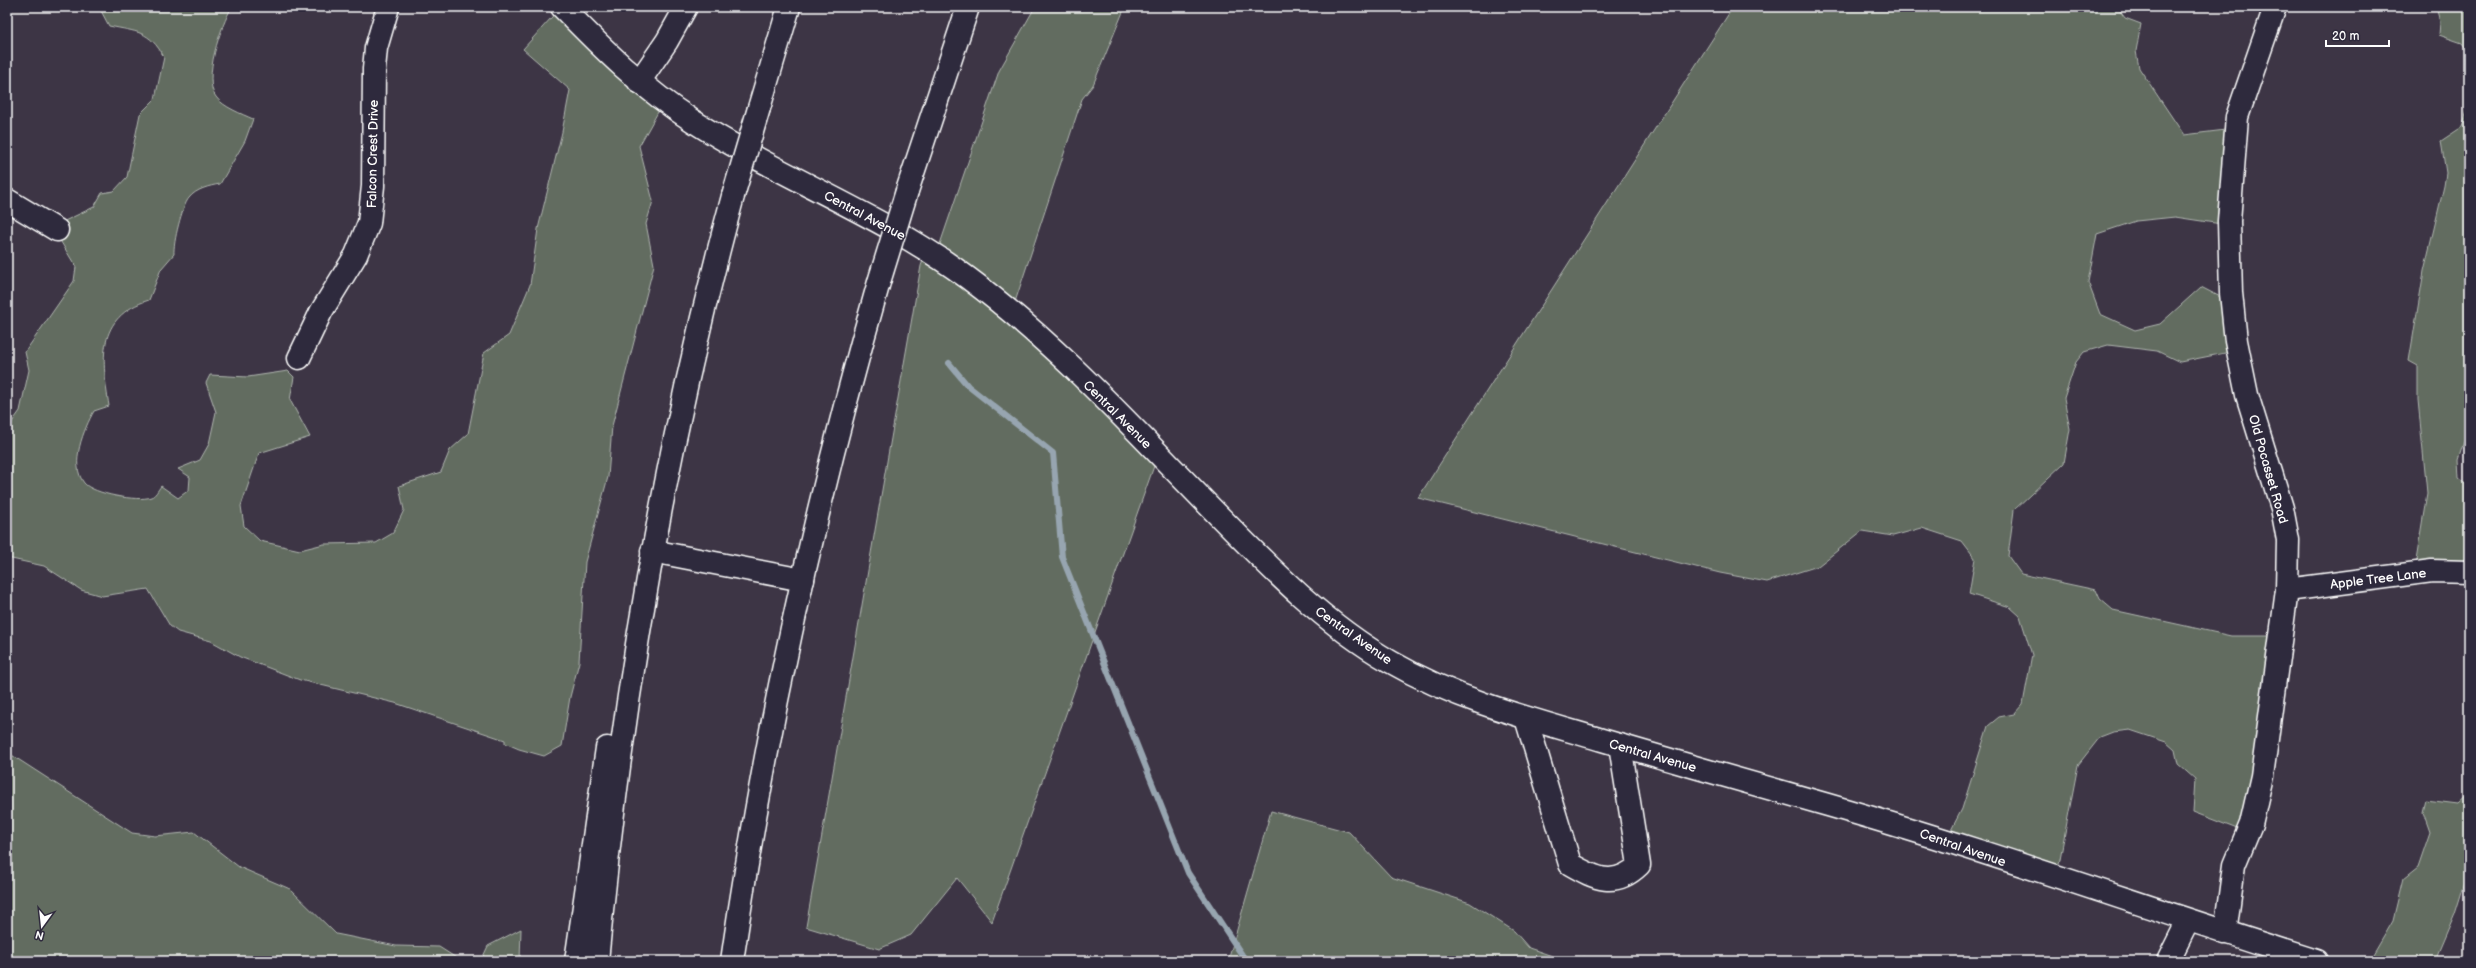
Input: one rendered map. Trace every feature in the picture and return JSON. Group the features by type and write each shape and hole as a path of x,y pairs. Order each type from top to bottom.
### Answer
{"main road":[{"name":"Falcon Crest Drive","path":"299,358 321,312 356,255 370,223 373,186 374,69 376,48 388,7"},
{"name":"Central Avenue","path":"562,7 639,82 716,135 903,235 965,275 995,299 1075,371 1271,568 1314,606 1358,640 1392,662 1465,698 1526,718 1918,831 2188,921 2316,961"},
{"path":"639,82 667,41 686,7"},
{"path":"597,961 617,774 639,623 652,550 685,387 733,196 789,7"},
{"path":"732,961 759,798 803,580 843,414 879,282 907,190 968,7"},
{"name":"Old Pocasset Road","path":"2225,933 2234,865 2251,824 2262,776 2287,590 2288,540 2282,508 2247,395 2236,341 2231,293 2229,229 2236,117 2275,7"},
{"path":"7,200 57,230"},
{"path":"652,550 803,580"},
{"name":"Apple Tree Lane","path":"2287,590 2432,571 2469,572"},
{"path":"576,961 602,773 618,699 639,623"},
{"path":"1526,718 1570,864 1594,878 1618,879 1629,874 1638,865 1620,745"},
{"path":"2168,961 2188,921"}],"green space":[{"path":"99,7 232,7 218,39 212,66 212,89 216,97 223,104 253,119 245,141 220,184 199,190 186,202 178,225 174,254 161,269 149,300 131,308 119,317 111,329 106,342 104,357 106,389 109,406 94,411 86,427 82,437 78,457 80,475 84,483 89,487 106,494 126,498 145,498 151,497 155,494 161,486 178,498 189,490 190,477 178,469 200,460 209,444 216,412 206,383 210,375 248,377 288,371 294,377 290,400 310,437 259,453 241,506 244,526 260,541 300,550 324,544 376,543 393,533 404,510 399,486 441,472 450,450 468,434 484,353 509,335 530,285 538,229 562,132 570,90 523,49 561,7 663,103 639,146 653,201 646,224 654,265 612,426 608,477 585,562 579,662 570,697 562,746 544,756 519,749 505,743 505,740 395,703 300,680 240,657 211,641 178,632 170,626 148,589 102,596 81,590 44,566 7,558 7,429 20,411 29,370 25,352 74,281 76,267 52,227 94,207 102,193 114,191 127,177 140,114 155,99 164,57 153,42 147,37 135,31 109,26"},
{"path":"1035,7 1125,7 1093,85 1082,99 1013,308 1159,452 992,922 957,878 911,935 879,949 806,927 921,266 926,252 938,250 999,71"},
{"path":"1733,7 2117,7 2125,18 2141,24 2136,51 2139,68 2184,135 2234,129 2228,225 2175,217 2136,221 2097,234 2088,282 2100,314 2135,330 2160,324 2201,287 2230,302 2235,351 2180,362 2157,351 2108,345 2084,352 2076,362 2064,398 2070,429 2064,463 2014,510 2008,556 2021,574 2096,590 2100,599 2113,610 2231,636 2276,636 2245,832 2193,812 2195,779 2178,764 2175,750 2166,742 2130,730 2113,732 2100,737 2078,765 2058,869 1948,836 1962,809 1988,726 1999,717 2014,714 2023,704 2032,655 2020,616 2010,607 1969,594 1975,558 1962,541 1922,528 1893,536 1862,531 1818,566 1767,582 1720,573 1418,498"},
{"path":"2436,7 2469,7 2469,52 2462,43 2439,35 2440,22"},
{"path":"2469,105 2469,426 2458,460 2459,478 2469,486 2469,573 2414,573 2427,493 2418,400 2418,366 2409,361 2424,271 2446,173 2441,141 2462,127"},
{"path":"7,752 132,833 155,836 194,832 239,867 290,889 336,934 396,946 439,947 461,961 7,961"},
{"path":"2469,794 2469,869 2455,914 2435,961 2369,961 2393,920 2403,879 2418,867 2430,832 2423,812 2426,800 2458,804"},
{"path":"1271,811 1349,832 1391,877 1470,903 1514,931 1529,948 1564,960 1584,957 1600,961 1228,961"},
{"path":"521,929 520,961 481,961 488,946"}],"waterway":[{"path":"949,363 968,386 1053,453 1062,557 1188,873 1246,961"}]}
